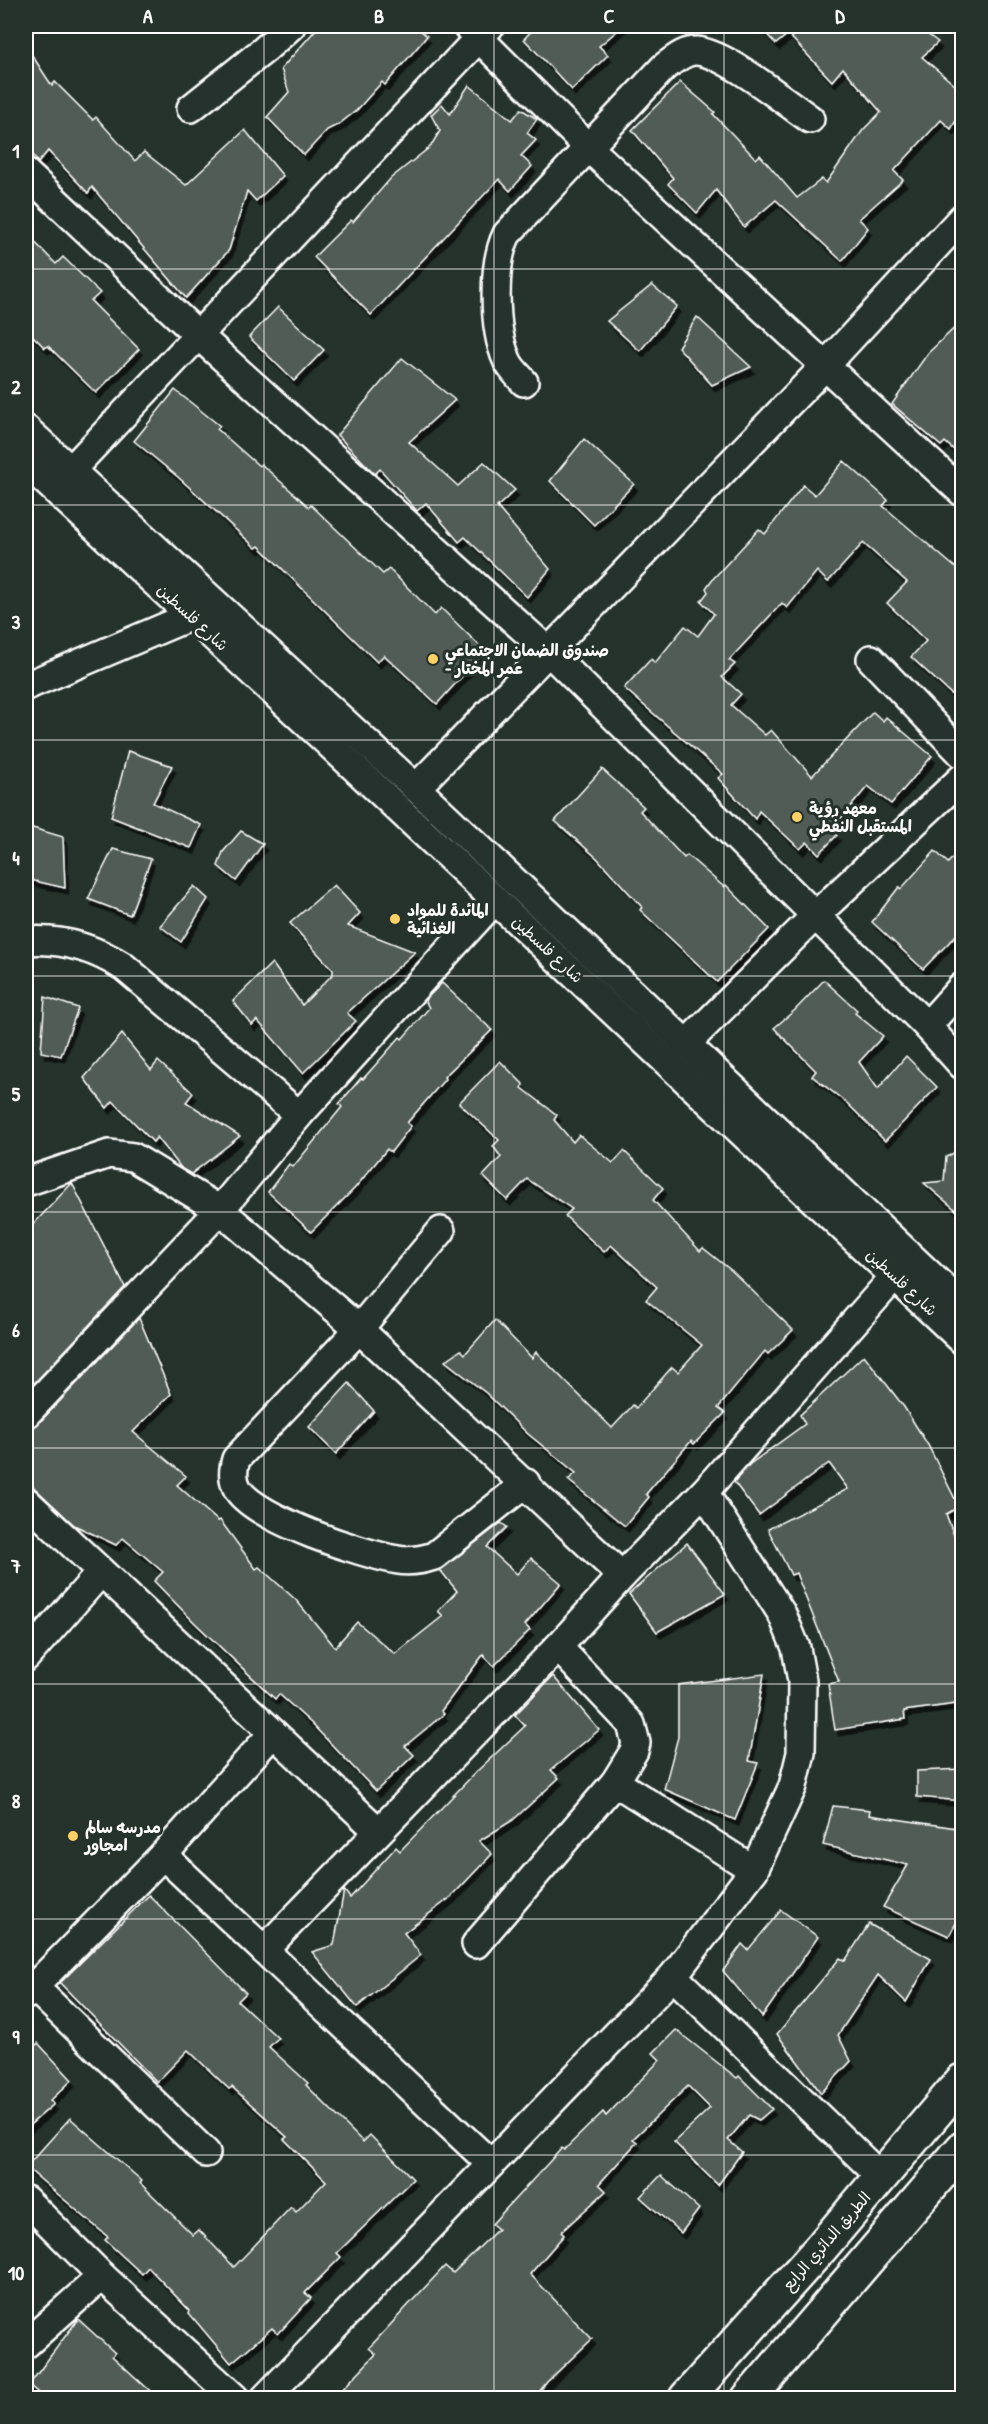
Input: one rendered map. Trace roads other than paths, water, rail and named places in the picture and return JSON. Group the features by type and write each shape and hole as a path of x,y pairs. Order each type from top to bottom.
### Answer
{"main road":[{"name":"الطريق الدائري الرابع","path":"686,2398 963,2081"},
{"path":"749,2398 962,2152"}],"street":[{"path":"191,108 291,26"},
{"path":"70,471 479,29 590,149 824,367 963,492"},
{"path":"524,382 508,363 501,346 496,287 496,266 500,249 507,234 590,149 664,67 679,56 696,51 722,58 810,119"},
{"path":"26,173 198,335 549,652 927,1026 963,1065"},
{"path":"416,788 824,367 963,218"},
{"name":"شارع فلسطين","path":"26,429 333,730 495,900 963,1340"},
{"name":"شارع فلسطين","path":"26,463 191,616 333,730 416,788 963,1305"},
{"path":"26,686 191,616"},
{"path":"871,659 963,754"},
{"path":"687,1043 815,916 963,778"},
{"path":"26,1414 220,1210 299,1114 495,900"},
{"path":"26,941 61,941 106,956 124,967 299,1114"},
{"path":"927,1026 963,987"},
{"path":"26,1182 109,1154 121,1154 133,1157 220,1210 359,1329 526,1483 622,1576"},
{"path":"441,1231 359,1329 236,1459 233,1471 234,1483 253,1504 286,1522 359,1551 399,1560 416,1561 434,1556 526,1483"},
{"path":"264,1950 558,1647 622,1576 704,1492 895,1276"},
{"path":"265,2398 673,1976 754,1870 793,1786 801,1753 802,1681 796,1648 782,1614 704,1492"},
{"path":"26,1501 378,1831"},
{"path":"26,1658 101,1572"},
{"path":"476,1944 615,1782 634,1751 636,1743 631,1724 558,1647"},
{"path":"206,2153 30,1991 163,1855 273,1733"},
{"path":"615,1782 754,1870"},
{"path":"163,1855 491,2164"},
{"path":"673,1976 881,2177"},
{"path":"26,2200 102,2276 235,2398"},
{"path":"26,2344 102,2276"}],"place":[{"name":"صندوق الضمان الاجتماعي - عمر المختار","path":"433,659"},
{"name":"معهد رؤية المستقبل النفطي","path":"797,817"},
{"name":"المائدة للمواد الغذائية","path":"395,919"},
{"name":"مدرسه سالم امجاور","path":"73,1836"}]}
